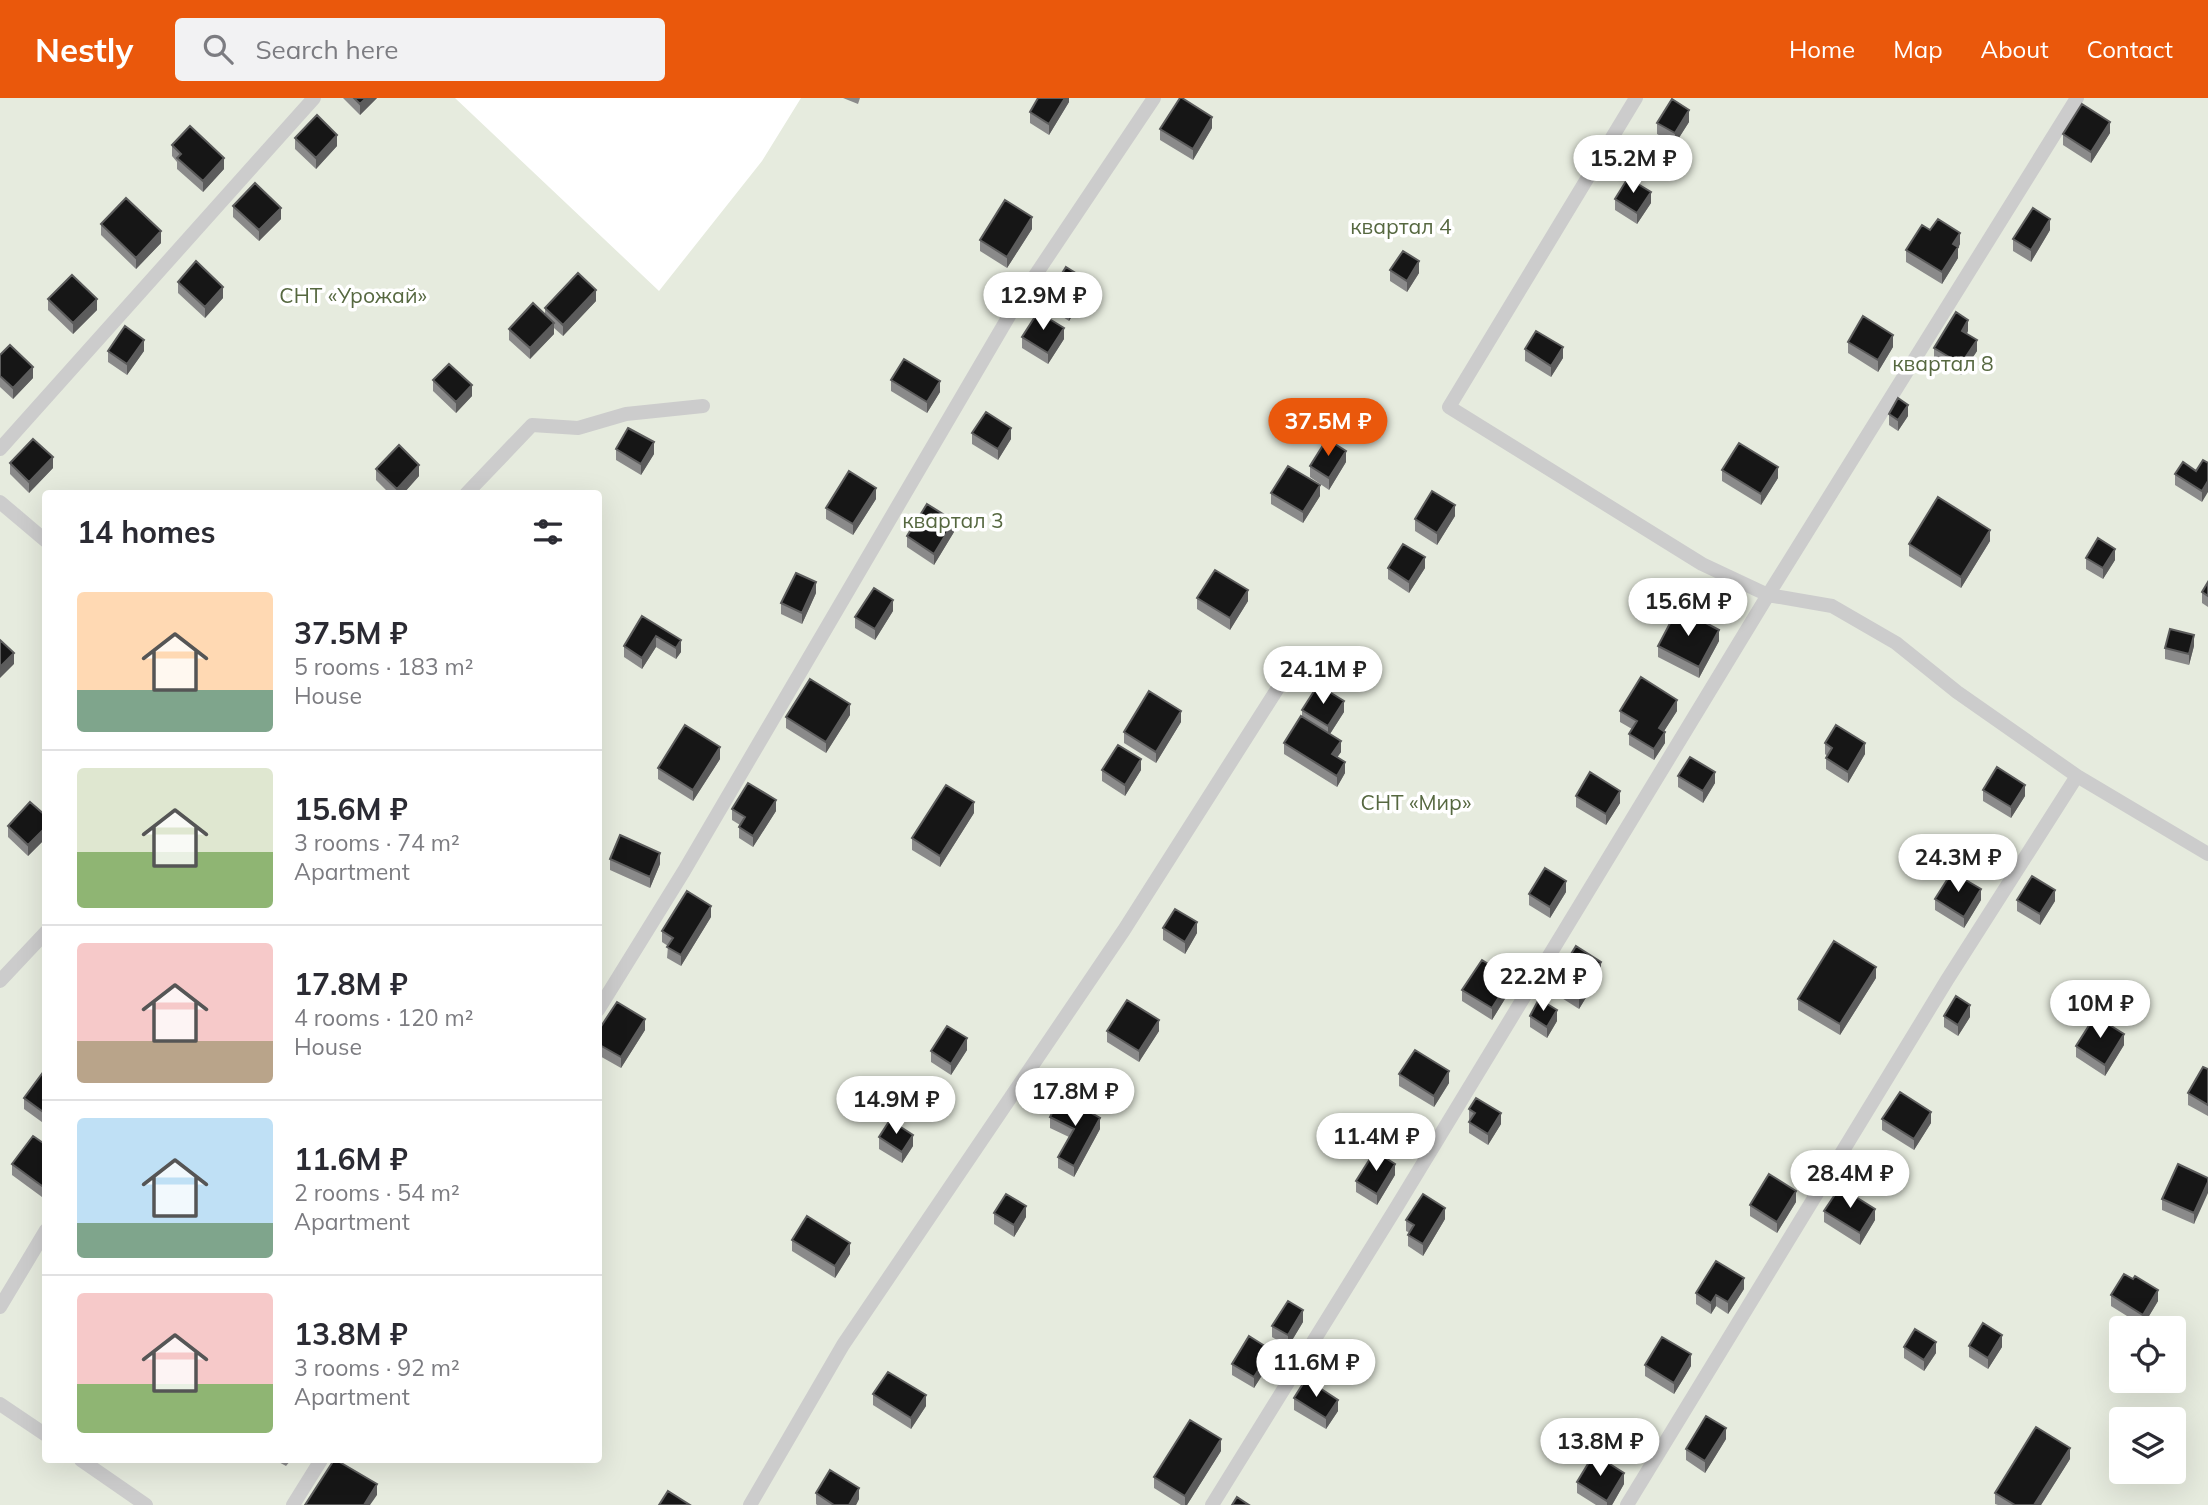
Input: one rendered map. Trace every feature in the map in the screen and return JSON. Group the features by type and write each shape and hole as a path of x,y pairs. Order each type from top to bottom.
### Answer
{"lane":[{"path":"0,449 314,98"},
{"path":"602,1004 684,871 1016,304 1154,98"},
{"path":"1636,98 1449,407 1702,564 1768,595 1832,606 1896,643 1957,692 2077,776 2208,854"},
{"path":"1212,1505 1396,1208 1768,595 2077,98"},
{"path":"470,490 532,425 578,428 626,414 703,406"},
{"path":"0,502 42,538"},
{"path":"750,1505 843,1345 1124,930 1290,669"},
{"path":"1627,1505 1947,980 2077,776"},
{"path":"0,981 42,936"},
{"path":"0,1307 42,1237"},
{"path":"0,1404 42,1432"},
{"path":"84,1463 146,1505"},
{"path":"293,1505 319,1463"}],"green space":[{"name":"СНТ «Мир»","path":"0,98 455,98 659,291 762,161 801,98 2208,98 2208,1505 0,1505"}],"building":[{"path":"354,98 366,98 360,104"},
{"path":"1038,98 1065,98 1049,124 1030,112"},
{"path":"1180,98 1212,117 1193,149 1160,129"},
{"path":"1672,99 1689,110 1675,133 1657,123"},
{"path":"2082,104 2110,122 2091,152 2063,134"},
{"path":"317,115 337,135 316,158 295,138"},
{"path":"190,126 224,158 203,181 177,158 181,154 172,145"},
{"path":"1628,178 1651,192 1637,213 1615,199"},
{"path":"255,183 281,208 259,230 233,206"},
{"path":"126,198 161,231 136,258 101,224"},
{"path":"1005,200 1032,217 1007,257 980,240"},
{"path":"2033,208 2050,219 2031,250 2013,239"},
{"path":"1938,219 1960,233 1953,244 1958,247 1942,272 1906,250 1922,225 1930,230"},
{"path":"1403,251 1419,261 1407,281 1390,270"},
{"path":"196,261 223,287 205,307 178,282"},
{"path":"1066,267 1087,280 1069,310 1048,296"},
{"path":"578,273 596,290 563,325 545,308"},
{"path":"72,275 97,299 73,323 48,299"},
{"path":"533,303 554,323 530,348 509,329"},
{"path":"1038,312 1064,328 1048,353 1022,337"},
{"path":"1956,312 1968,320 1962,331 1977,340 1961,364 1934,348"},
{"path":"1863,316 1893,335 1878,360 1848,342"},
{"path":"125,326 144,340 127,364 108,351"},
{"path":"1536,331 1563,347 1551,366 1525,349"},
{"path":"10,345 33,367 13,388 0,376 0,355"},
{"path":"904,359 940,381 927,402 891,380"},
{"path":"449,364 472,385 456,402 433,380"},
{"path":"1898,398 1908,405 1898,420 1889,414"},
{"path":"986,412 1011,428 998,449 972,433"},
{"path":"628,428 654,442 641,464 616,449"},
{"path":"33,439 53,457 29,482 10,463"},
{"path":"1327,439 1346,451 1329,478 1310,466"},
{"path":"1739,443 1778,467 1761,494 1722,470"},
{"path":"399,445 419,465 397,489 376,469"},
{"path":"2203,460 2208,463 2208,481 2202,491 2175,474 2183,462 2196,471"},
{"path":"1288,466 1320,485 1303,512 1271,493"},
{"path":"849,471 876,488 853,524 826,508"},
{"path":"1432,491 1455,505 1437,533 1415,519"},
{"path":"1938,497 1990,530 1961,577 1909,544"},
{"path":"927,504 954,521 934,554 907,536"},
{"path":"2098,538 2115,549 2103,568 2086,558"},
{"path":"1403,544 1425,557 1409,582 1388,568"},
{"path":"1215,570 1248,590 1230,618 1197,598"},
{"path":"796,573 816,582 802,613 781,603"},
{"path":"2208,582 2208,596 2202,592"},
{"path":"874,588 893,600 875,629 855,617"},
{"path":"1678,608 1719,630 1699,667 1658,646"},
{"path":"642,616 681,640 676,648 656,636 642,658 624,646"},
{"path":"2170,629 2194,635 2189,654 2165,648"},
{"path":"0,640 14,653 0,667"},
{"path":"1641,677 1677,700 1659,728 1665,732 1654,749 1629,734 1637,721 1620,711"},
{"path":"810,679 850,704 826,742 786,717"},
{"path":"1318,685 1344,701 1328,726 1302,710"},
{"path":"1149,691 1181,711 1156,752 1124,732"},
{"path":"1301,716 1341,741 1332,754 1345,762 1337,776 1284,743"},
{"path":"685,725 720,747 693,790 658,768"},
{"path":"1836,725 1865,743 1848,772 1826,758 1832,748 1825,743"},
{"path":"1118,745 1141,759 1125,785 1102,770"},
{"path":"1690,757 1715,772 1703,791 1678,776"},
{"path":"1997,767 2025,785 2011,807 1983,790"},
{"path":"1590,772 1620,791 1606,814 1576,796"},
{"path":"748,783 776,800 753,836 739,827 745,817 732,809"},
{"path":"946,785 974,802 940,856 912,838"},
{"path":"30,802 42,812 42,831 28,845 8,826"},
{"path":"620,835 660,853 650,877 610,859"},
{"path":"1545,868 1566,881 1550,907 1529,894"},
{"path":"1952,872 1981,889 1964,917 1935,899"},
{"path":"2032,876 2055,890 2040,914 2017,900"},
{"path":"687,891 711,906 681,955 667,947 673,938 662,931"},
{"path":"1175,909 1197,922 1185,942 1163,928"},
{"path":"1834,941 1876,967 1840,1024 1798,999"},
{"path":"1576,946 1601,962 1579,997 1554,982"},
{"path":"1482,960 1511,978 1492,1008 1462,990"},
{"path":"1956,996 1970,1005 1958,1025 1944,1016"},
{"path":"1539,999 1557,1010 1547,1027 1530,1016"},
{"path":"1127,1000 1159,1020 1139,1051 1107,1031"},
{"path":"617,1002 645,1019 621,1057 602,1046 602,1025"},
{"path":"2095,1016 2124,1034 2105,1065 2076,1046"},
{"path":"947,1026 967,1038 951,1064 931,1051"},
{"path":"1415,1050 1449,1071 1434,1096 1399,1074"},
{"path":"2203,1067 2208,1069 2208,1105 2188,1093"},
{"path":"42,1074 42,1111 24,1098"},
{"path":"1900,1092 1931,1112 1914,1139 1882,1119"},
{"path":"1061,1096 1100,1118 1074,1166 1058,1157 1074,1129 1050,1117"},
{"path":"1476,1098 1501,1113 1488,1134 1469,1122 1475,1113 1469,1109"},
{"path":"890,1120 913,1135 902,1152 879,1137"},
{"path":"33,1136 42,1142 42,1186 12,1164"},
{"path":"1375,1151 1395,1164 1377,1194 1356,1181"},
{"path":"2178,1164 2208,1178 2194,1213 2162,1199"},
{"path":"1769,1174 1796,1191 1777,1222 1750,1205"},
{"path":"1840,1187 1875,1209 1860,1233 1824,1211"},
{"path":"1006,1194 1026,1206 1014,1225 994,1213"},
{"path":"1423,1194 1445,1208 1423,1244 1408,1235 1414,1225 1406,1220"},
{"path":"807,1216 850,1243 835,1266 792,1240"},
{"path":"1716,1261 1744,1278 1728,1302 1716,1295 1711,1303 1696,1293"},
{"path":"2124,1274 2133,1279 2135,1276 2158,1290 2143,1315 2111,1295"},
{"path":"1288,1301 1303,1310 1288,1335 1272,1326"},
{"path":"1983,1323 2002,1335 1988,1358 1969,1346"},
{"path":"1915,1329 1936,1342 1924,1360 1904,1347"},
{"path":"1249,1336 1271,1350 1254,1377 1232,1364"},
{"path":"1662,1337 1691,1354 1674,1383 1645,1365"},
{"path":"888,1372 926,1395 911,1418 873,1394"},
{"path":"1306,1379 1338,1400 1326,1418 1294,1398"},
{"path":"1706,1416 1726,1428 1705,1461 1686,1449"},
{"path":"1190,1420 1221,1439 1185,1496 1154,1477"},
{"path":"2036,1427 2070,1448 2034,1505 2015,1505 1995,1493"},
{"path":"1594,1454 1624,1473 1607,1501 1577,1482"},
{"path":"332,1463 341,1463 377,1484 364,1505 305,1505"},
{"path":"830,1470 859,1488 849,1505 834,1505 816,1493"},
{"path":"668,1491 690,1505 659,1505"},
{"path":"1237,1497 1249,1505 1232,1505"}],"park label":[{"name":"квартал 4","path":"1401,227"},
{"name":"СНТ «Урожай»","path":"353,296"},
{"name":"квартал 8","path":"1943,364"},
{"name":"квартал 3","path":"953,521"}]}
